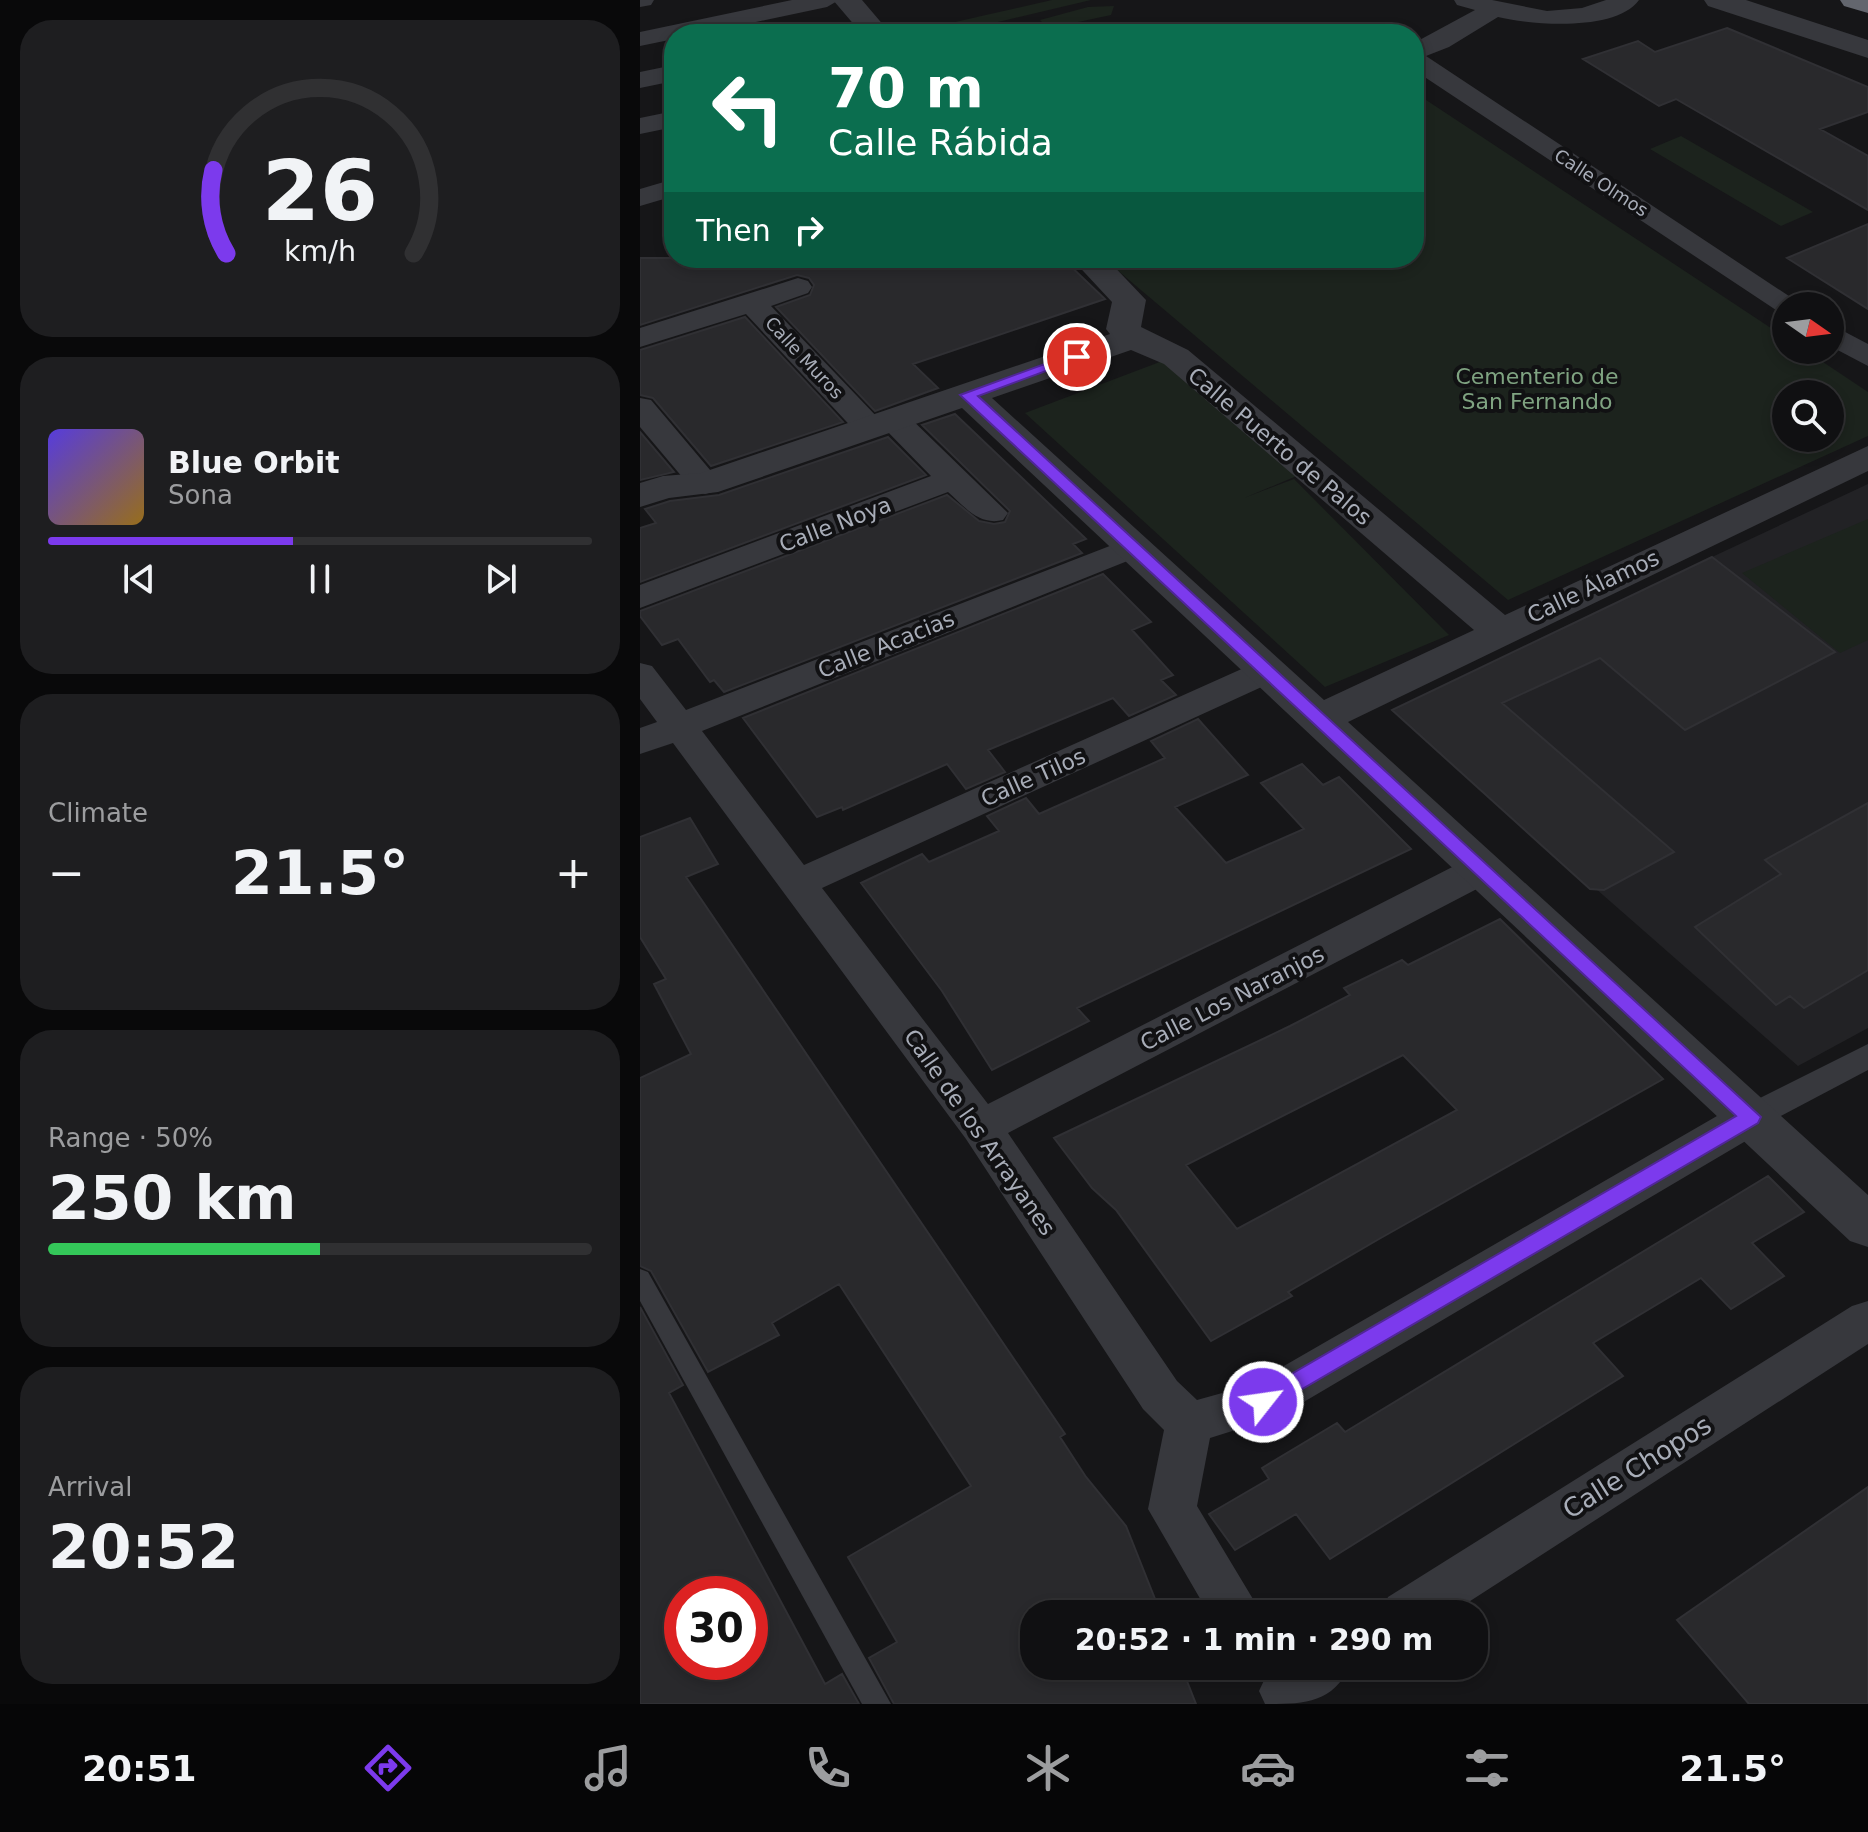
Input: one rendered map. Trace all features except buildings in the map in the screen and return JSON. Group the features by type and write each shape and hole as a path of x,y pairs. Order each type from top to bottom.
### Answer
{"highway":[{"path":"1854,0 1868,5"}],"street":[{"path":"712,24 827,0"},
{"path":"847,0 864,24"},
{"path":"1466,0 1542,20 1566,20 1599,13 1627,0"},
{"path":"1718,0 1868,49"},
{"path":"1424,48 1440,42 1494,9"},
{"path":"640,39 664,34"},
{"name":"Calle Olmos","path":"1424,66 1772,295"},
{"path":"640,80 664,75"},
{"path":"640,126 664,121"},
{"path":"640,198 664,190"},
{"path":"640,496 663,487 705,484 1133,338 1123,329 1129,300 1097,268"},
{"path":"752,303 798,287"},
{"name":"Calle Muros","path":"640,338 752,303 882,424"},
{"name":"Calle Puerto de Palos","path":"1133,338 1176,357 1499,630"},
{"path":"1844,342 1868,357"},
{"path":"968,395 1868,1226"},
{"path":"640,407 705,484"},
{"path":"882,424 992,513"},
{"name":"Calle Álamos","path":"1320,719 1499,630 1868,457"},
{"name":"Calle Noya","path":"640,597 952,479"},
{"name":"Calle Acacias","path":"658,734 1133,547"},
{"name":"Calle Tilos","path":"799,883 1267,671"},
{"name":"Calle de los Arrayanes","path":"640,674 658,734 799,883 981,1127 1160,1395 1189,1423"},
{"name":"Calle Los Naranjos","path":"981,1127 1482,869"},
{"path":"1228,1600 1172,1509 1189,1423 1263,1402 1751,1117 1868,1056"},
{"name":"Calle Chopos","path":"1428,1600 1868,1320"}],"lane":[{"path":"640,1279 877,1704"}],"shaded area":[{"path":"1868,484 1868,1028 1798,1066 1392,710 1714,561 1712,557"}],"green space":[{"path":"1052,0 1091,0 989,24 955,22"},
{"path":"1114,6 1111,15 1069,24 1044,24 1040,20 1088,7"},
{"name":"Cementerio de San Fernando","path":"1424,99 1772,329 1772,364 1826,364 1868,392 1868,436 1844,447 1844,380 1772,380 1772,452 1833,452 1508,600 1115,268 1424,268"},
{"path":"1681,136 1813,212 1781,226 1650,149"},
{"path":"1165,360 1299,475 1244,498 1294,479 1449,635 1325,687 1025,413"},
{"path":"1868,519 1868,640 1840,653 1742,573"}],"route":[{"path":"1077,357 968,395 1751,1117 1263,1402"}]}
